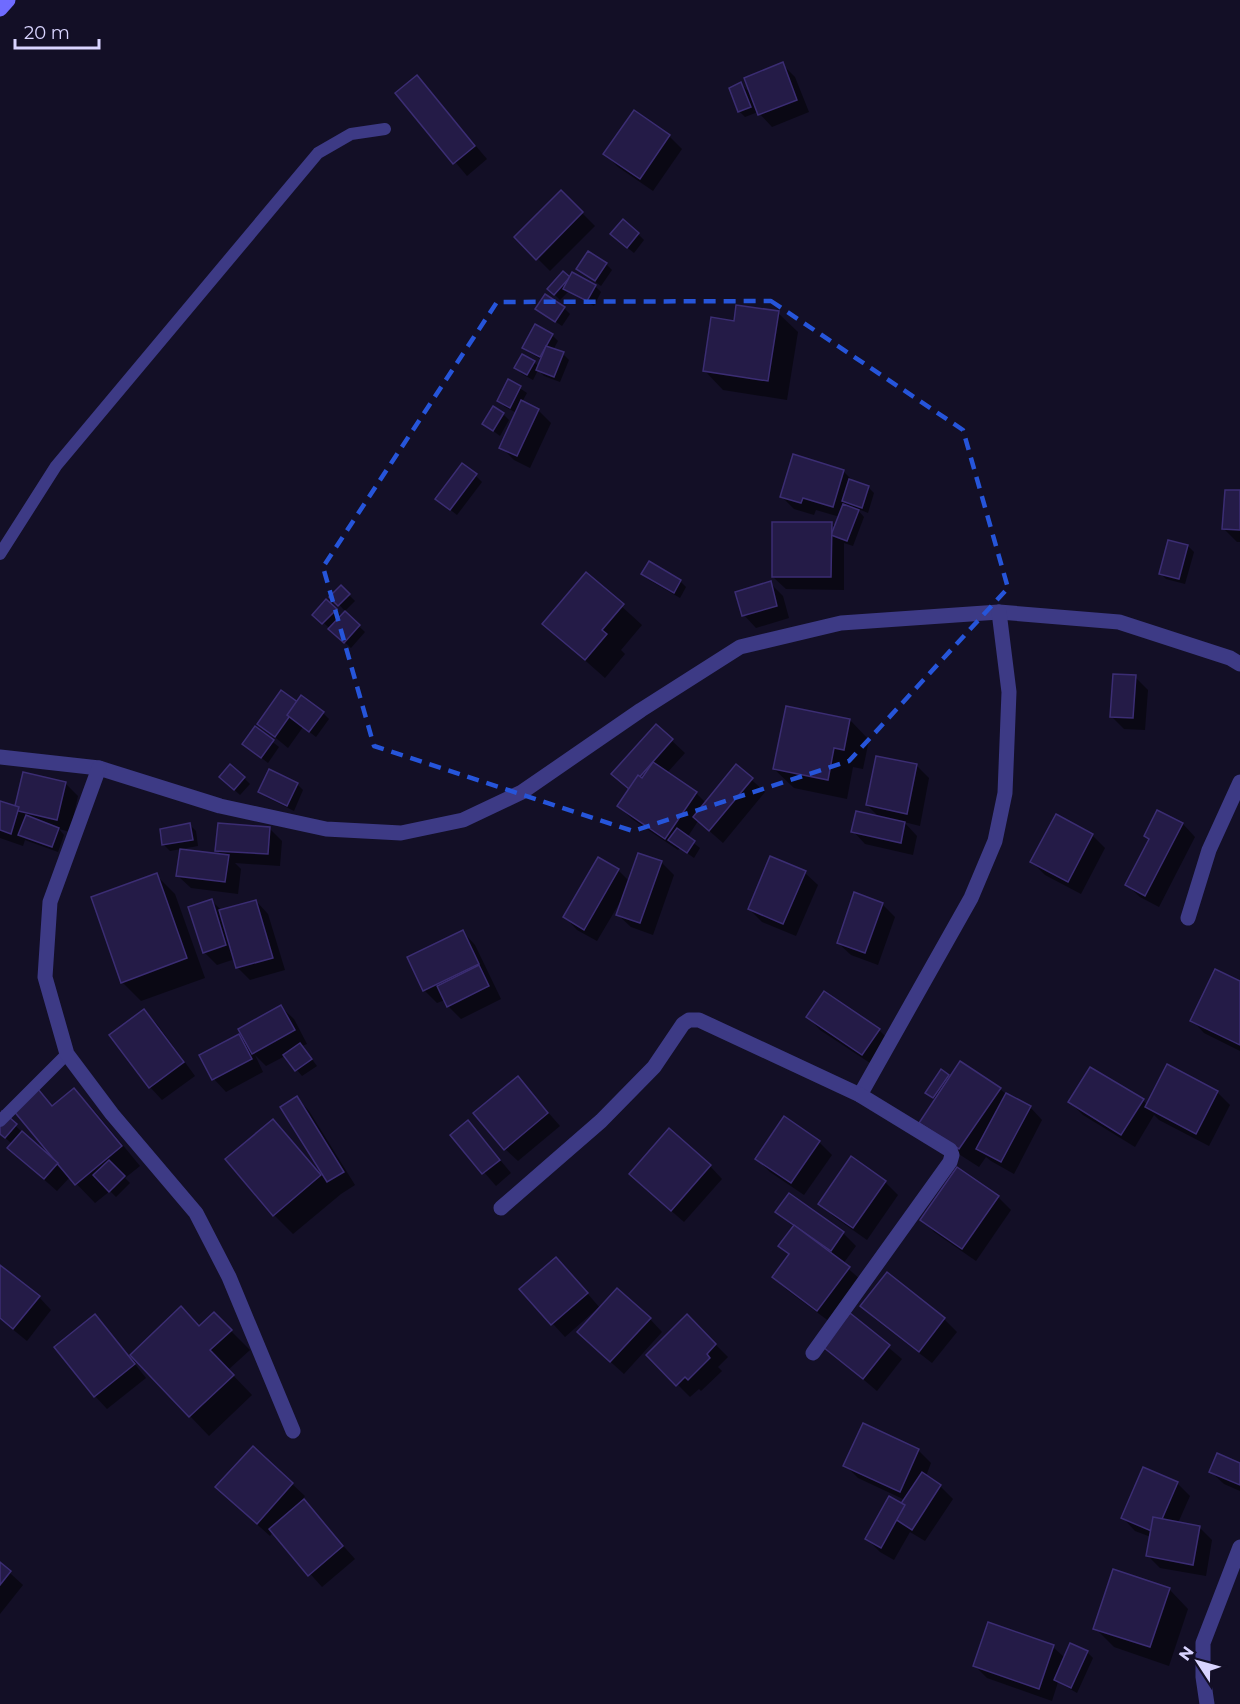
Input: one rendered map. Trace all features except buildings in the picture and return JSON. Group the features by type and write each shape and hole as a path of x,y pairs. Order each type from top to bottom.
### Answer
{"main road":[{"path":"0,9 9,0"}],"street":[{"path":"0,757 99,768 220,806 326,829 401,833 463,820 522,792 641,710 740,647 841,623 999,612 1119,622 1230,658 1240,664"},
{"path":"860,1095 970,897 995,841 1005,793 1009,692 999,612"},
{"path":"99,768 50,902 45,977 67,1054 112,1114 196,1213 230,1277 293,1431"},
{"path":"1188,918 1209,850 1240,782"},
{"path":"501,1208 601,1121 654,1067 682,1024 689,1020 699,1020 860,1095 950,1150 952,1155 950,1162 813,1353"},
{"path":"1207,1704 1203,1677 1203,1643 1240,1547"}],"lane":[{"path":"0,554 56,466 318,153 351,134 385,129"},
{"path":"0,1121 67,1054"}],"highlighted area":[{"path":"771,301 963,430 1008,588 849,761 633,831 374,746 323,567 497,302"}]}
